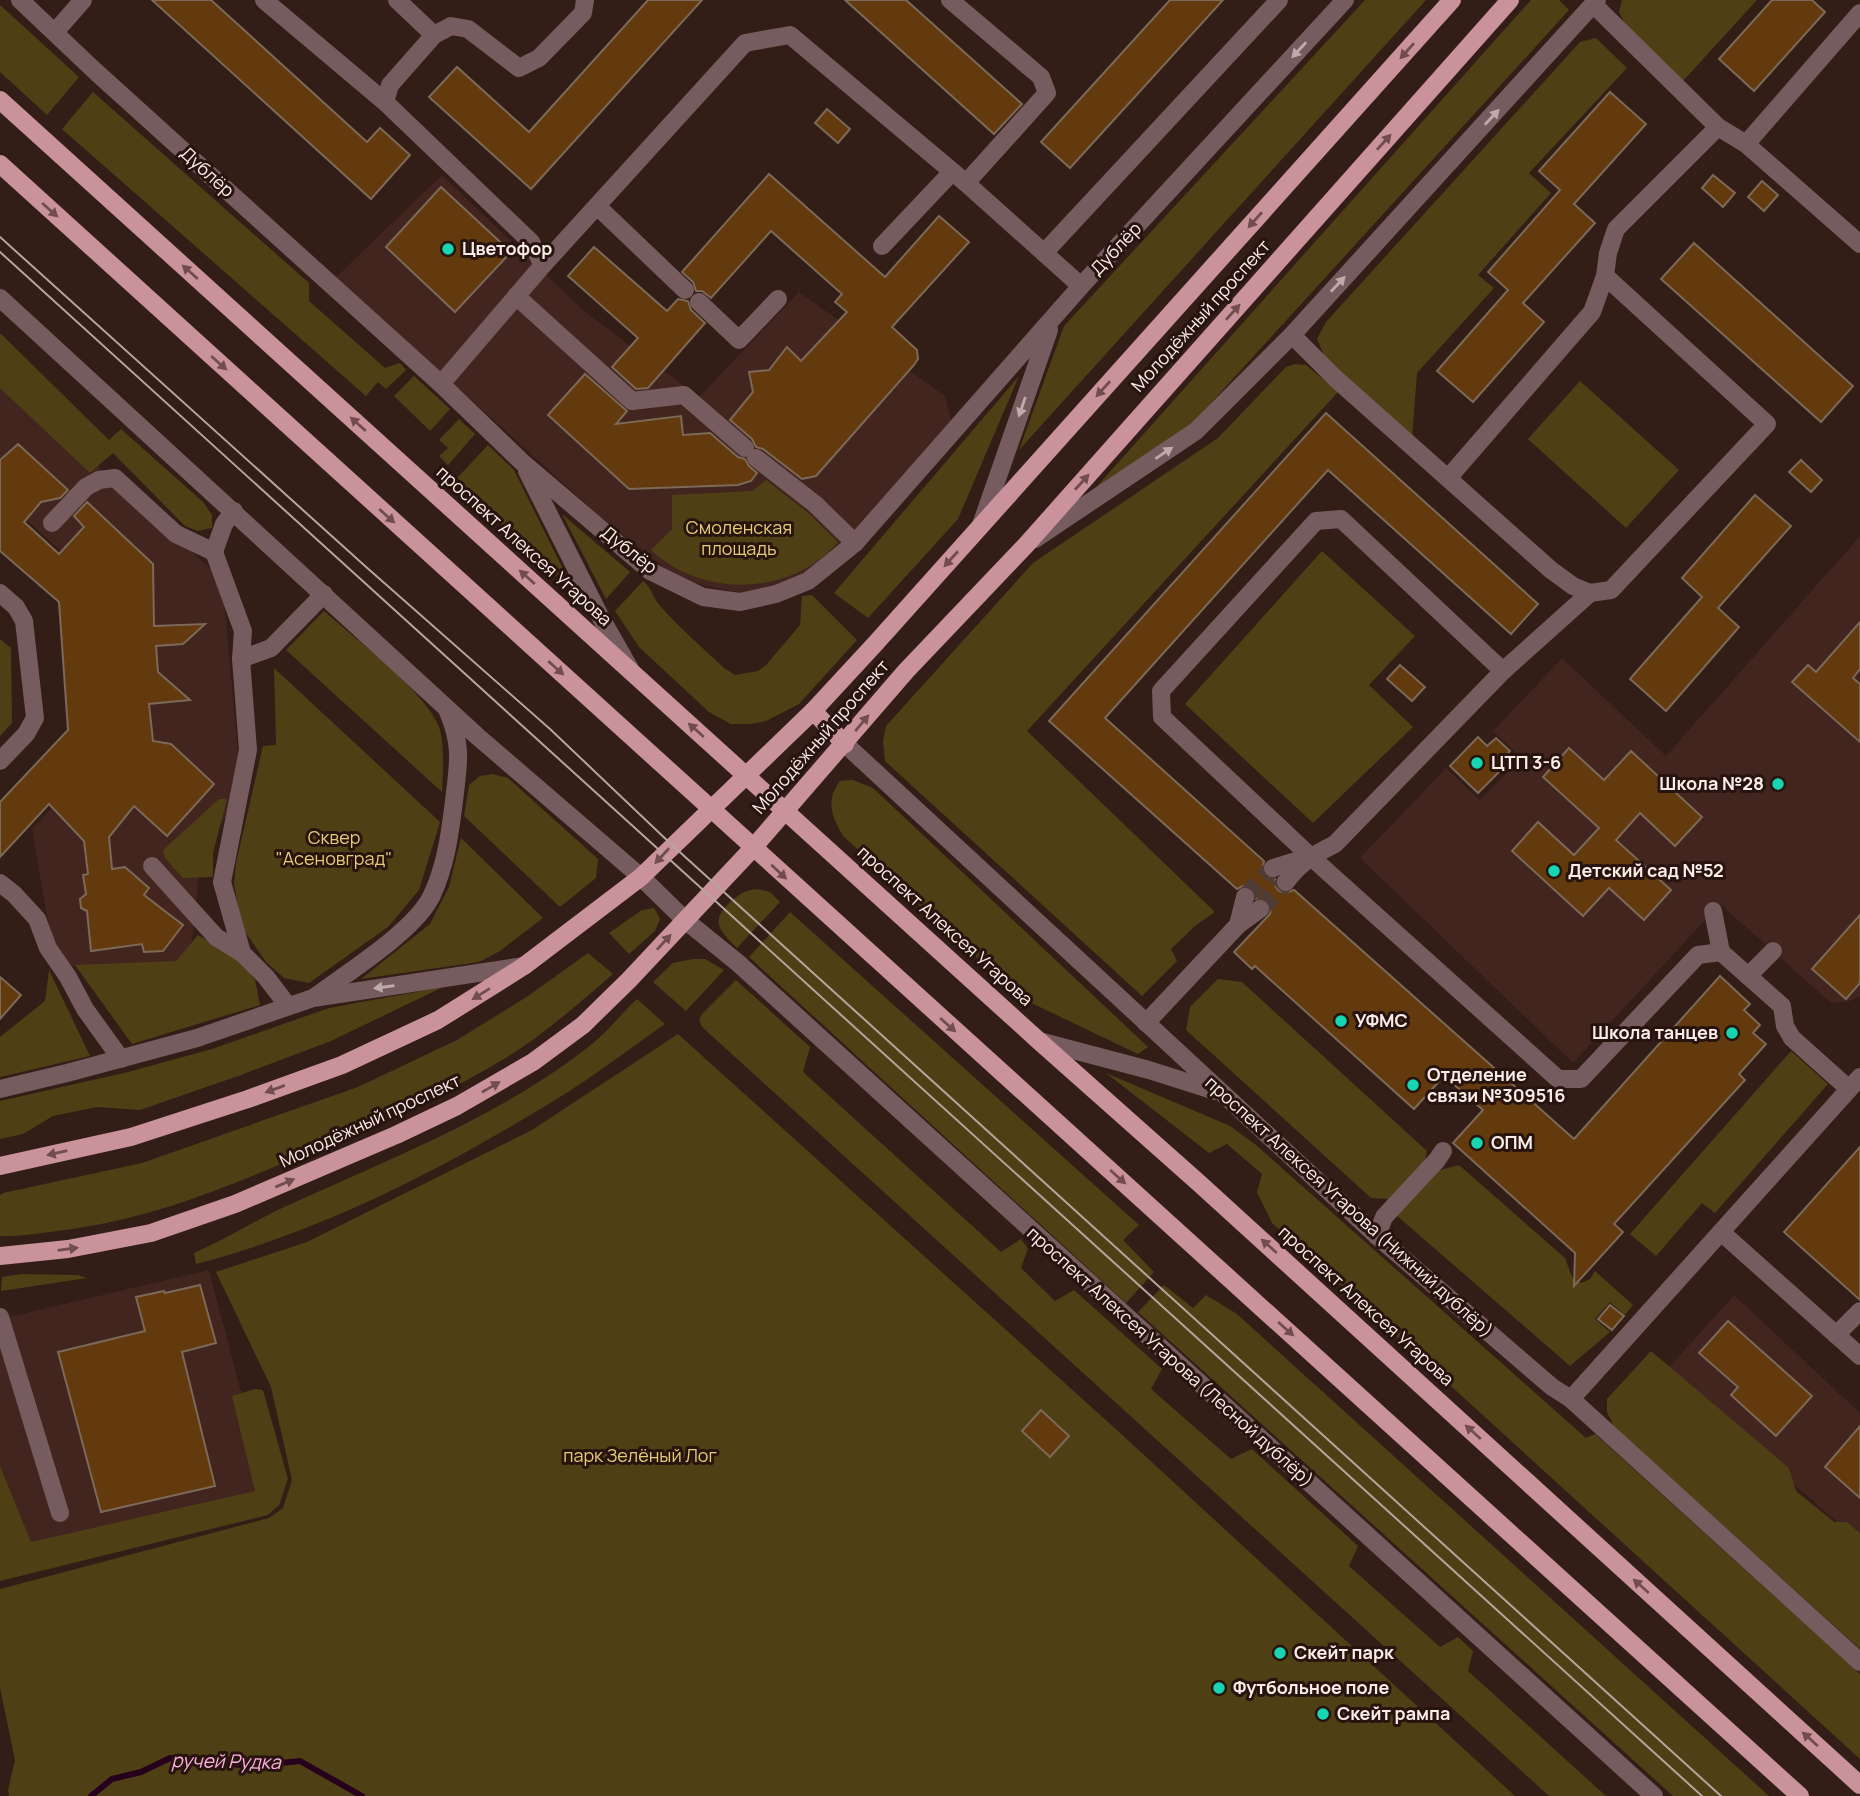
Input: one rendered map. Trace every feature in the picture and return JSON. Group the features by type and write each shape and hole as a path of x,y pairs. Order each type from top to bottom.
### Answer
{"main road":[{"name":"Молодёжный проспект","path":"0,1166 131,1137 342,1065 439,1020 524,966 641,877 813,711 1452,0"},
{"name":"Молодёжный проспект","path":"0,1256 68,1249 151,1233 235,1204 397,1136 457,1106 533,1062 583,1025 754,848 906,671 1026,545 1510,0"},
{"name":"проспект Алексея Угарова","path":"0,100 1200,1184 1860,1785"},
{"path":"0,164 1800,1796"},
{"path":"813,711 845,744"}],"street":[{"name":"Дублёр","path":"20,0 441,384 522,462 650,571 703,597 740,603 776,594 808,581 855,543 1081,286 1345,0"},
{"path":"55,32 83,0"},
{"path":"264,0 385,102 531,242 543,265"},
{"path":"397,0 434,35"},
{"path":"385,102 390,85 434,35 451,26 468,29 519,68 539,58 583,13 585,0"},
{"path":"881,246 959,178 1047,93 1041,77 950,0"},
{"path":"1044,253 1279,0"},
{"path":"1026,545 1196,431 1292,335 1596,3 1718,127 1746,144 1860,244"},
{"path":"1746,144 1860,13"},
{"path":"441,384 543,265 745,43 790,35 1081,286"},
{"path":"1449,477 1592,312 1605,276 1608,253 1616,229 1718,127"},
{"path":"597,206 739,340 778,299"},
{"path":"1292,335 1335,378 1551,570 1573,586 1590,593 1611,590 1767,424 1605,276"},
{"path":"516,296 632,401 684,395 750,453 815,504 855,543"},
{"name":"проспект Алексея Угарова (Лесной дублёр)","path":"0,298 445,706 641,877 685,920 738,963 1654,1796"},
{"name":"Молодёжный проспект","path":"981,525 1053,320"},
{"path":"522,462 601,618 634,675"},
{"path":"52,523 86,487 99,480 115,478 176,534 214,552"},
{"path":"234,512 224,524 214,552 243,631 241,659 248,750 222,882 242,953"},
{"path":"1503,671 1341,519 1316,521 1161,691 1162,717 1310,856 1558,1079 1581,1079 1698,955 1721,951"},
{"path":"0,593 16,607 24,621 35,718 26,734 0,761"},
{"path":"1273,868 1310,856 1335,844 1503,671 1590,593"},
{"path":"241,659 271,648 324,594"},
{"path":"0,1089 197,1038 313,998 394,937 417,916 432,896 450,843 460,753 455,728 445,706"},
{"name":"проспект Алексея Угарова (Нижний дублёр)","path":"845,744 1377,1236 1552,1387 1571,1399 1860,1662"},
{"path":"1286,882 1310,856"},
{"path":"152,866 216,937 242,953 266,977 288,1006"},
{"path":"0,883 15,894 37,919 48,948 85,1009 121,1059"},
{"path":"1238,925 1245,897"},
{"path":"1146,1023 1238,925 1260,909"},
{"path":"1571,1399 1855,1083 1792,1038 1785,1026 1782,1006 1721,951 1713,911"},
{"path":"1748,976 1773,951"},
{"name":"Молодёжный проспект","path":"313,998 524,966"},
{"path":"1040,1041 1222,1093"},
{"path":"1377,1236 1384,1217 1443,1151"},
{"path":"1721,1232 1860,1356"},
{"path":"1836,1335 1860,1311"},
{"path":"0,1317 60,1513"}],"shaded area":[{"path":"442,175 585,312 699,397 799,292 945,396 952,423 841,549 795,580 743,593 681,581 599,516 336,277"},
{"path":"0,378 222,579 242,793 201,853 189,973 69,966 50,934 32,829 109,747 102,588 0,496"},
{"name":"Детский сад №52","path":"1860,536 1860,996 1850,1001 1831,1003 1720,904 1573,1063 1360,858 1446,768 1480,800 1521,758 1493,731 1562,658 1666,756"},
{"path":"209,1270 268,1495 27,1551 0,1485 0,1319"},
{"path":"1734,1295 1860,1413 1860,1542 1665,1372"}],"green space":[{"path":"1365,0 1426,0 1019,450 1064,326"},
{"path":"1531,0 1559,0 1569,10 1191,425 1090,494"},
{"path":"1622,0 1757,0 1683,81 1628,30 1619,12"},
{"path":"0,5 79,77 47,115 0,72"},
{"path":"1596,38 1627,68 1529,173 1551,193 1478,275 1494,288 1417,373 1412,439 1327,362 1317,339 1326,322 1580,42"},
{"path":"93,92 309,283 309,301 385,368 400,363 406,370 386,389 378,382 366,396 62,129"},
{"path":"0,333 109,440 121,429 203,502 212,515 212,528 198,531 185,526 113,453 90,473 0,388"},
{"path":"1306,365 1338,392 1027,731 1215,912 1195,926 1171,949 1177,961 1142,996 885,761 883,741 886,726 1033,563 1218,438 1286,367"},
{"path":"414,376 450,409 430,431 394,396"},
{"path":"1019,376 958,519 868,618 834,593"},
{"path":"1580,381 1679,470 1626,528 1528,439"},
{"path":"459,419 475,434 448,465 439,456 448,448 439,440"},
{"path":"488,445 514,470 574,591 461,489 461,481 457,478"},
{"name":"Смоленская площадь","path":"766,480 807,512 838,542 819,560 797,573 747,585 696,577 672,566 651,550 672,529 672,495 752,491"},
{"path":"562,514 630,572 606,599"},
{"path":"1322,551 1415,636 1369,685 1413,727 1313,823 1185,704"},
{"path":"643,581 669,616 724,668 735,675 758,671 766,665 800,625 802,596 812,595 857,640 799,704 766,721 731,724 709,712 639,647 615,611"},
{"path":"324,611 405,682 432,713 442,742 442,792 286,650"},
{"path":"0,639 11,648 12,723 0,736"},
{"name":"Сквер \"Асеновград\"","path":"274,668 440,822 419,890 388,927 309,983 284,978 266,962 241,926 234,883 236,863 263,746 276,745"},
{"path":"492,774 508,778 598,859 596,878 560,907 464,816 469,785 480,776"},
{"path":"853,780 873,788 1148,1047 1138,1054 1023,999 843,836 833,816 831,802 840,781"},
{"path":"219,799 227,799 213,853 213,877 183,878 165,858 163,850"},
{"path":"461,838 543,918 500,951 479,962 361,979 430,924 449,887"},
{"path":"758,889 770,892 780,902 737,948 722,931 720,916 739,895"},
{"path":"654,908 660,919 655,931 629,954 609,933 642,910"},
{"path":"790,912 1139,1225 1123,1240 1154,1272 1126,1303 749,957"},
{"path":"198,935 240,960 255,980 260,1005 132,1044 75,965 176,961"},
{"path":"588,953 613,974 523,1047 487,1069 418,1104 258,1174 162,1209 94,1225 29,1235 0,1236 0,1195 3,1193 142,1163 358,1087 457,1040 528,996"},
{"path":"705,959 724,970 686,1011 653,982 673,963"},
{"path":"49,970 90,1056 0,1077 0,1037 45,1001"},
{"path":"1218,979 1242,982 1427,1151 1424,1165 1390,1199 1371,1198 1186,1030 1190,1007"},
{"path":"736,980 810,1047 803,1072 1001,1252 1021,1239 1028,1249 1021,1268 1055,1301 1074,1290 1162,1369 1151,1389 1231,1459 1252,1449 1358,1546 1349,1566 1440,1647 1458,1637 1473,1651 1468,1671 1606,1796 1549,1796 702,1027 699,1020 702,1014"},
{"path":"443,987 331,1041 140,1110 97,1107 53,1116 23,1134 0,1139 0,1101 128,1072 212,1049 329,1008"},
{"path":"637,999 665,1024 583,1082 513,1126 426,1174 336,1216 290,1234 196,1264 194,1253 280,1209 448,1132 522,1092 592,1044"},
{"name":"парк Зелёный Лог","path":"678,1034 1119,1432 1515,1796 9,1796 15,1760 0,1688 0,1589 269,1518 283,1508 292,1480 271,1387 216,1272 307,1242 532,1130"},
{"path":"1791,1051 1828,1084 1715,1213 1702,1203 1656,1256 1630,1234"},
{"path":"1106,1073 1230,1126 1256,1145 1586,1438 1595,1434 1860,1674 1860,1759 1272,1223 1257,1192 1262,1174 1227,1144 1209,1153"},
{"path":"1459,1165 1565,1258 1572,1277 1581,1283 1590,1279 1595,1271 1633,1305 1625,1315 1610,1302 1595,1319 1610,1332 1570,1366 1396,1215 1440,1170"},
{"path":"21,1274 78,1275 87,1278 1,1291 2,1277"},
{"path":"1164,1285 1193,1308 1206,1295 1237,1314 1769,1796 1673,1796 1138,1312"},
{"path":"1651,1351 1789,1468 1796,1491 1834,1522 1847,1522 1860,1533 1860,1649 1614,1427 1607,1412 1607,1399"},
{"path":"255,1389 263,1390 288,1479 279,1505 268,1515 0,1581 0,1466 31,1542 255,1491 232,1396"}],"building":[{"path":"152,0 211,0 367,142 380,128 410,155 371,199"},
{"path":"648,0 702,0 531,189 429,97 457,67 529,132"},
{"path":"845,0 906,0 1022,104 994,134"},
{"path":"1170,0 1223,0 1070,168 1041,142"},
{"path":"1772,0 1812,0 1825,12 1754,91 1719,59"},
{"path":"1610,92 1646,124 1574,204 1595,223 1523,303 1544,322 1473,402 1437,371 1508,290 1488,272 1560,190 1539,171"},
{"path":"827,109 850,129 838,143 815,123"},
{"path":"769,174 885,277 939,216 969,242 892,327 917,350 918,359 914,365 816,476 802,479 763,449 756,447 752,439 730,420 753,392 749,372 769,370 787,347 801,361 847,312 835,302 842,294 771,231 711,298 702,291 696,291 693,282 682,272"},
{"path":"1713,175 1735,193 1723,207 1702,188"},
{"path":"1762,181 1778,195 1764,211 1748,197"},
{"name":"Цветофор","path":"441,187 511,252 455,312 386,247"},
{"path":"1694,243 1853,386 1821,422 1661,279"},
{"path":"594,247 667,311 678,299 688,301 691,310 705,323 648,388 636,389 612,367 638,338 568,276"},
{"path":"585,374 627,411 616,424 681,416 683,435 710,433 738,457 745,459 757,473 751,481 738,485 629,489 548,415"},
{"path":"1326,413 1538,604 1511,634 1328,470 1105,718 1264,861 1262,872 1266,877 1275,879 1275,886 1279,891 1285,893 1294,890 1574,1139 1720,976 1750,1004 1744,1010 1760,1025 1753,1033 1766,1044 1739,1074 1745,1080 1614,1224 1623,1232 1574,1286 1575,1253 1453,1143 1483,1110 1444,1076 1414,1109 1255,966 1252,969 1234,952 1270,914 1269,902 1264,898 1256,899 1253,889 1248,886 1237,889 1049,721"},
{"path":"18,444 68,490 60,498 41,502 24,522 59,554 84,527 74,516 87,502 153,564 154,626 205,624 183,644 156,646 158,672 190,700 149,704 153,741 171,744 214,784 167,836 134,806 109,837 112,869 125,867 149,888 144,895 183,925 163,951 144,952 142,944 91,951 87,911 81,908 80,899 86,894 83,875 88,874 84,841 49,804 0,857 0,802 68,730 59,602 0,551 0,460"},
{"path":"1801,460 1822,480 1811,492 1789,472"},
{"path":"1755,495 1791,526 1718,608 1739,627 1666,711 1630,679 1702,597 1682,578"},
{"path":"1860,622 1860,669 1853,678 1860,684 1860,742 1792,682 1808,665 1816,672"},
{"path":"1400,665 1425,687 1412,701 1387,679"},
{"name":"ЦТП 3-6","path":"1478,737 1487,746 1496,738 1510,751 1501,761 1505,766 1478,793 1450,766"},
{"path":"1569,748 1604,780 1631,751 1702,817 1675,846 1640,813 1616,840 1671,890 1644,920 1609,888 1583,916 1512,851 1538,822 1574,855 1599,828 1543,777"},
{"path":"1860,915 1860,983 1846,999 1812,969"},
{"path":"0,977 21,995 0,1019"},
{"path":"1860,1147 1860,1300 1784,1232"},
{"path":"200,1285 216,1343 182,1352 215,1486 101,1512 58,1352 145,1331 136,1297"},
{"path":"1610,1305 1624,1316 1612,1330 1598,1319"},
{"path":"1728,1321 1812,1396 1776,1436 1731,1395 1738,1387 1699,1353"},
{"path":"1041,1410 1069,1436 1050,1457 1022,1431"},
{"path":"1860,1426 1860,1498 1825,1467"}],"waterway":[{"name":"ручей Рудка","path":"91,1796 112,1779 141,1772 170,1758 251,1766 300,1761 362,1796"}],"tunnel":[{"path":"1245,897 1273,868"},
{"path":"1260,909 1286,882"}],"tram line":[{"path":"0,237 550,729 672,845 1721,1796"},
{"path":"0,252 1702,1796"}],"place":[{"name":"Цветофор","path":"448,249"},
{"name":"ЦТП 3-6","path":"1477,763"},
{"name":"Школа №28","path":"1778,784"},
{"name":"Детский сад №52","path":"1554,871"},
{"name":"УФМС","path":"1341,1021"},
{"name":"Школа танцев","path":"1732,1033"},
{"name":"Отделение связи №309516","path":"1413,1085"},
{"name":"ОПМ","path":"1477,1143"},
{"name":"Скейт парк","path":"1280,1653"},
{"name":"Футбольное поле","path":"1219,1688"},
{"name":"Скейт рампа","path":"1323,1714"}]}
